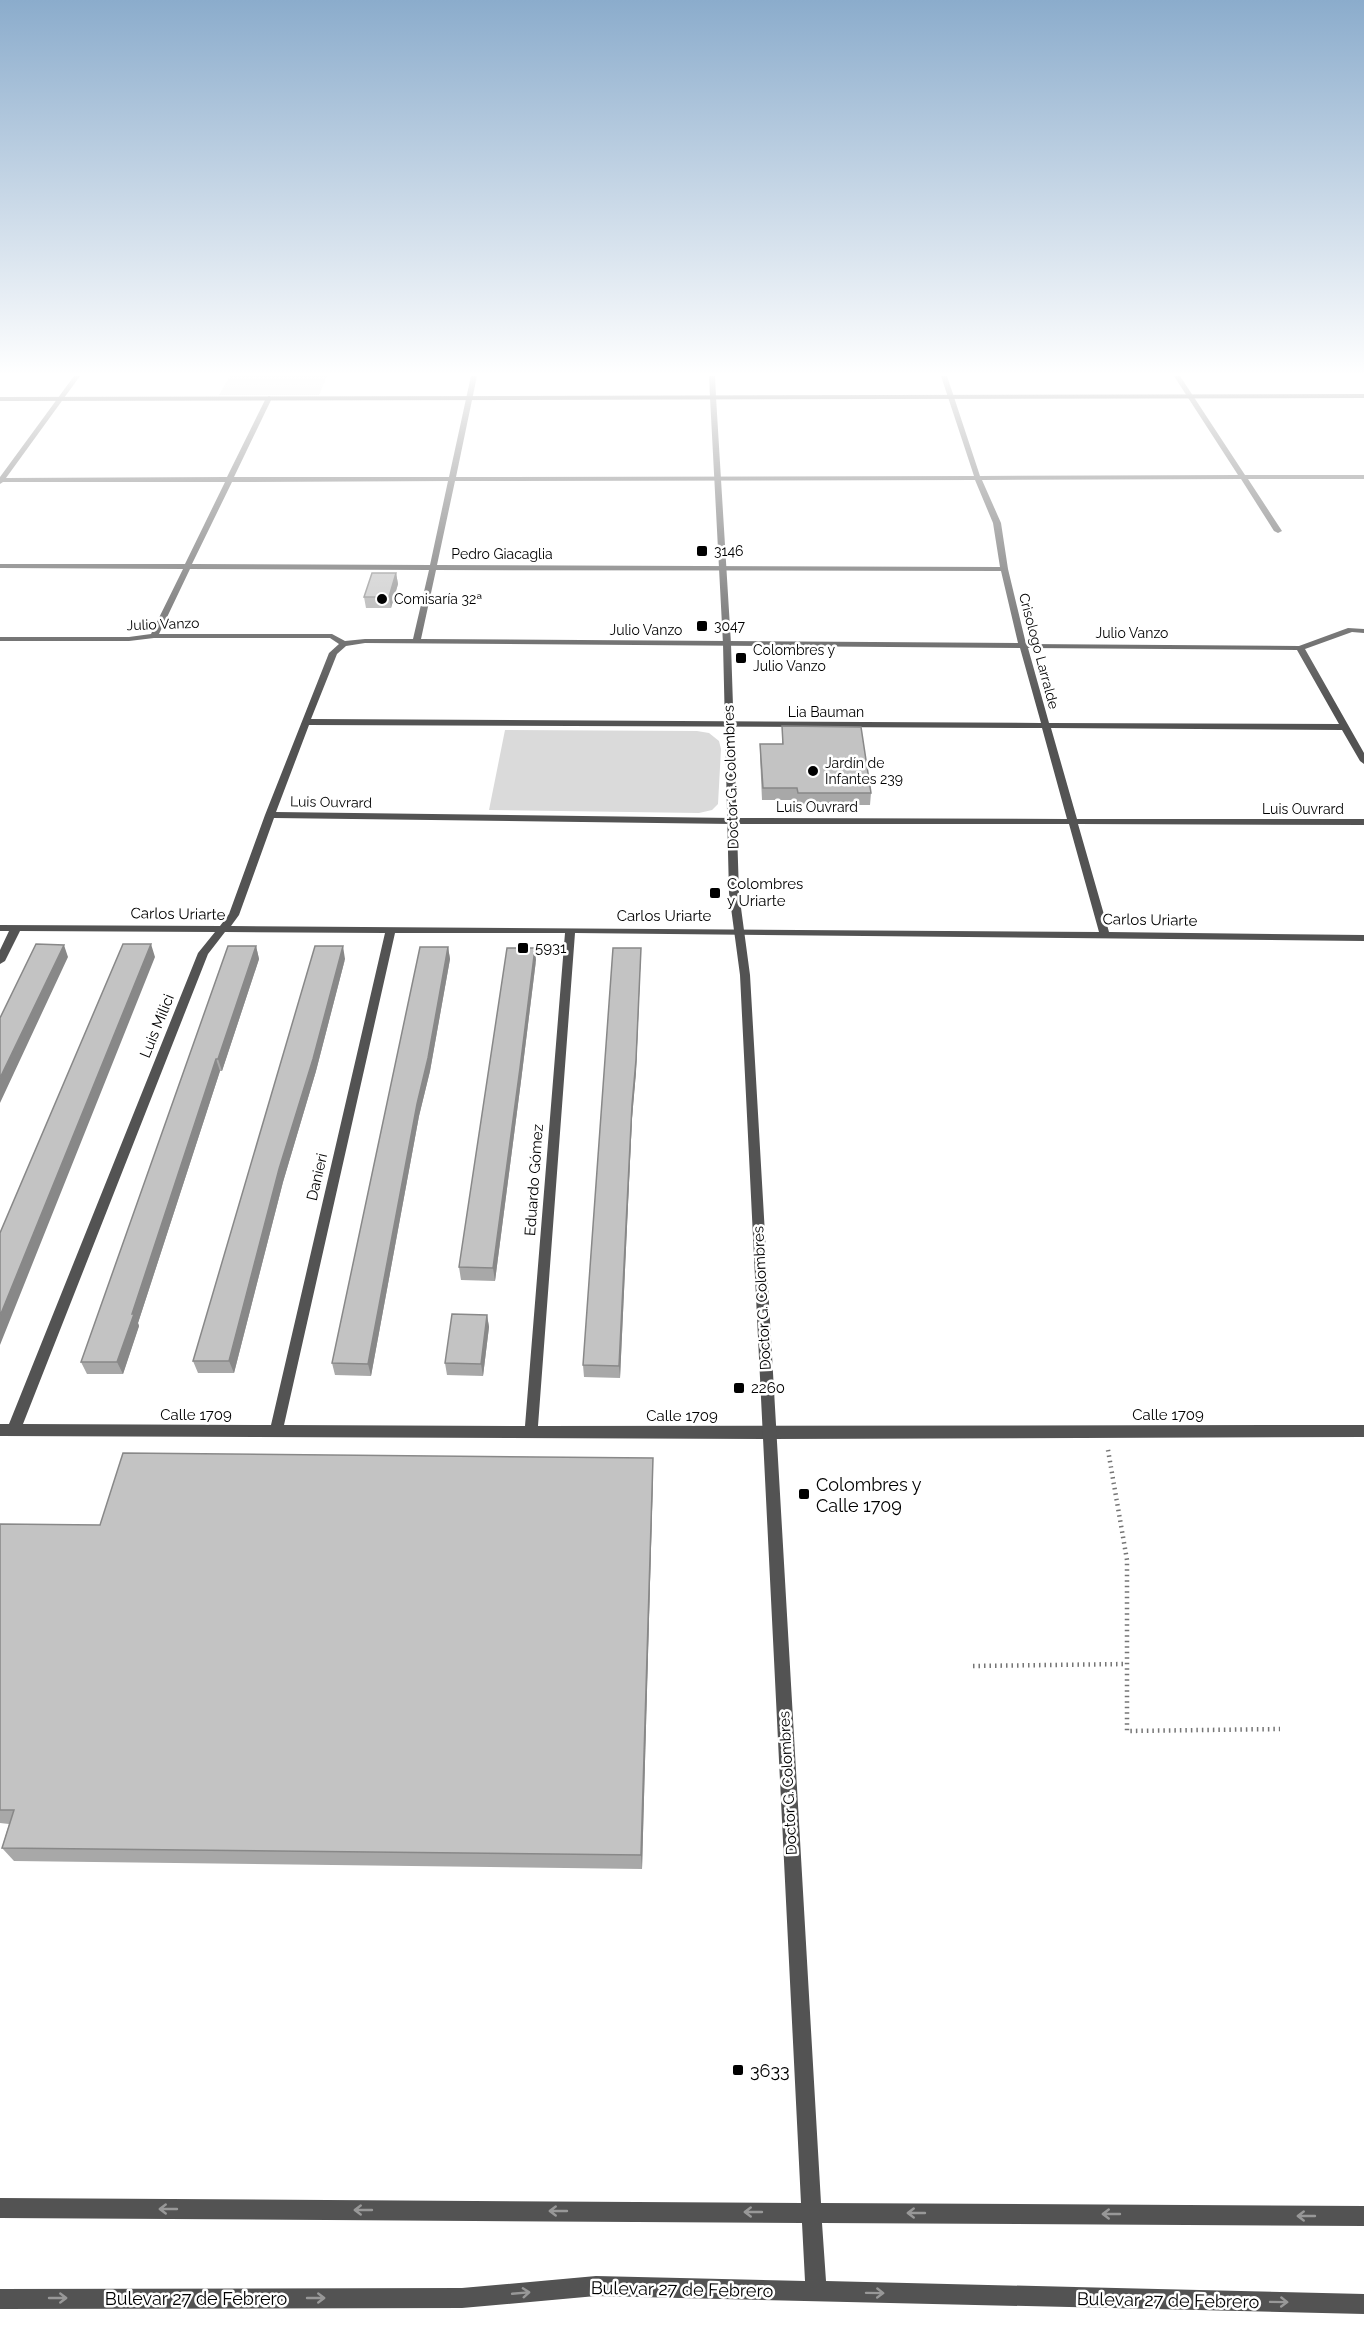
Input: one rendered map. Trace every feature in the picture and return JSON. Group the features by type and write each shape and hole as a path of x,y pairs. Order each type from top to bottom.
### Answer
{"street":[{"path":"154,636 227,486"},
{"path":"417,641 451,486"},
{"name":"Doctor G. Colombres","path":"718,486 727,644 732,821 738,931 745,975 816,2292"},
{"name":"Crisologo Larralde","path":"981,486 997,523 1004,569 1023,646 1105,935"},
{"path":"1249,486 1278,531"},
{"name":"Pedro Giacaglia","path":"0,566 1004,569"},
{"name":"Julio Vanzo","path":"0,639 332,636 344,644 365,641 417,641 1300,648 1351,630 1364,632"},
{"name":"Luis Milici","path":"7,1430 203,953 234,915 333,653 344,644"},
{"path":"1300,648 1364,761"},
{"name":"Lia Bauman","path":"307,722 1344,727"},
{"name":"Luis Ouvrard","path":"270,815 732,821 1364,822"},
{"name":"Carlos Uriarte","path":"0,928 738,931 1364,938"},
{"path":"0,961 16,928"},
{"name":"Danieri","path":"276,1432 391,930"},
{"name":"Eduardo Gómez","path":"531,1432 570,932"},
{"name":"Calle 1709","path":"7,1430 769,1433 1364,1431"},
{"path":"0,2208 1364,2216"},
{"name":"Bulevar 27 de Febrero","path":"0,2299 462,2298 596,2286 1364,2304"}],"path":[{"path":"1104,1432 1127,1560 1127,1731 1280,1729"},
{"path":"973,1666 1127,1664"}],"shaded area":[{"path":"505,730 697,731 709,733 719,741 721,749 718,804 712,810 699,813 489,810"}],"building":[{"path":"372,573 396,573 389,597 364,597"},
{"name":"Jardín de Infantes 239","path":"782,726 861,727 871,793 798,793 797,788 763,788 760,744 783,744"},
{"path":"36,944 64,945 0,1078 0,1018"},
{"path":"123,944 151,944 0,1316 0,1233"},
{"path":"228,946 256,946 218,1059 216,1059 132,1314 134,1314 117,1362 81,1362"},
{"path":"315,946 343,946 313,1059 279,1169 229,1361 193,1361"},
{"path":"420,947 448,947 368,1364 332,1363"},
{"path":"507,948 535,948 493,1268 459,1267"},
{"path":"613,948 641,948 619,1366 583,1365"},
{"path":"452,1314 487,1315 481,1364 445,1363"},
{"path":"123,1453 653,1458 641,1855 2,1848 14,1810 0,1810 0,1524 100,1525"}],"place":[{"name":"3146","path":"702,551"},
{"name":"Comisaría 32ª","path":"382,599"},
{"name":"3047","path":"702,626"},
{"name":"Colombres y Julio Vanzo","path":"741,658"},
{"name":"Jardín de Infantes 239","path":"813,771"},
{"name":"Colombres y Uriarte","path":"715,893"},
{"name":"5931","path":"523,948"},
{"name":"2260","path":"739,1388"},
{"name":"Colombres y Calle 1709","path":"804,1494"},
{"name":"3633","path":"738,2070"}]}
